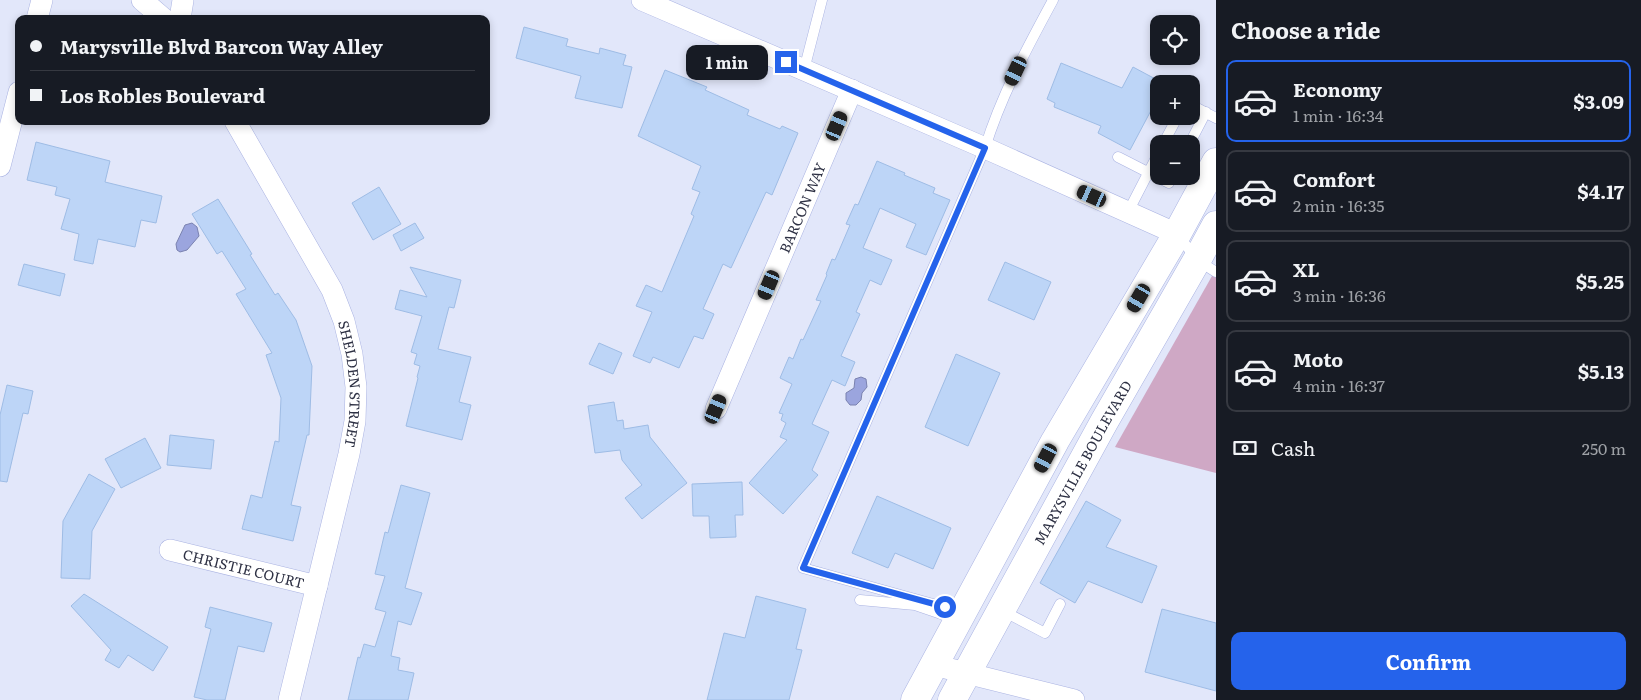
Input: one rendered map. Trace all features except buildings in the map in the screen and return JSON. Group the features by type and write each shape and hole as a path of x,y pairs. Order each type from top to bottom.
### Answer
{"main road":[{"path":"915,700 1055,442 1181,233 1216,162"},
{"name":"MARYSVILLE BOULEVARD","path":"952,700 1131,373 1207,266 1212,230"}],"street":[{"path":"38,15 42,0"},
{"path":"142,0 159,15"},
{"path":"181,15 183,0"},
{"path":"642,0 1128,212 1181,233"},
{"name":"BARCON WAY","path":"716,409 852,90"},
{"path":"0,166 15,108"},
{"name":"SHELDEN STREET","path":"236,125 332,290 344,321 352,354 356,388 349,454 289,700"},
{"name":"CHRISTIE COURT","path":"170,550 317,586"},
{"path":"934,664 1074,700"}],"lane":[{"path":"804,70 822,0"},
{"path":"961,616 803,568 985,148 994,118 1023,55 1053,0"},
{"path":"1200,109 1216,118"},
{"path":"1194,135 1206,112"},
{"path":"1118,157 1148,172"},
{"path":"1128,212 1150,168"},
{"path":"1181,233 1207,266"},
{"path":"860,600 915,605 961,616"},
{"path":"1000,610 1045,633 1060,604"}],"shaded area":[{"path":"1216,269 1216,473 1115,447"}],"water":[{"path":"192,223 197,227 199,236 187,250 180,252 177,250 176,244 185,225"},
{"path":"861,377 866,379 867,387 862,393 861,400 856,405 850,405 846,400 846,393 854,388 855,379"}],"route":[{"path":"786,62 985,148 803,568 945,607"}]}
